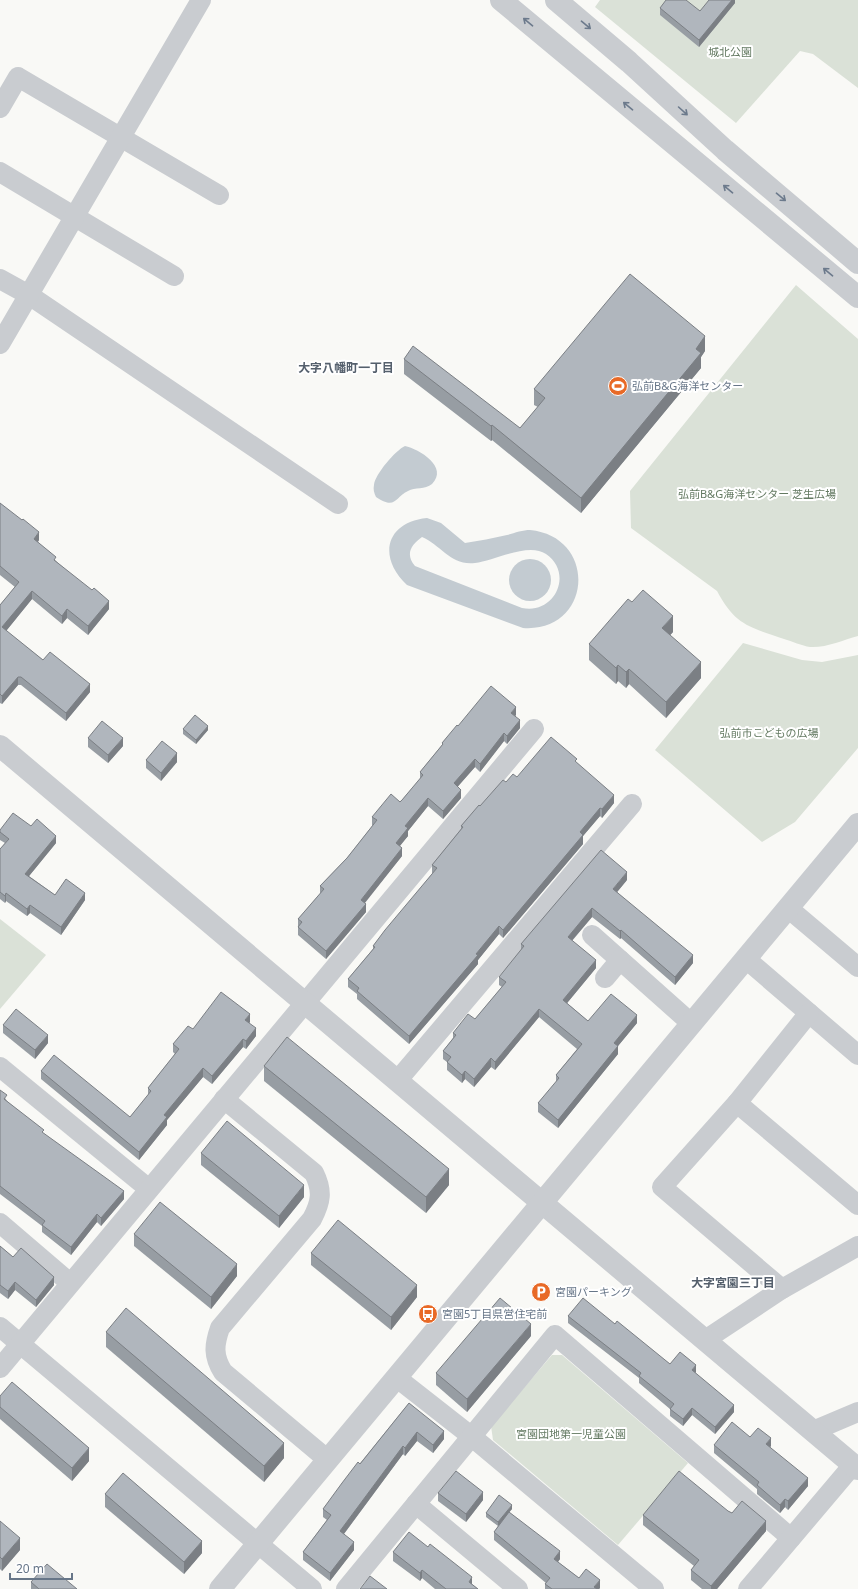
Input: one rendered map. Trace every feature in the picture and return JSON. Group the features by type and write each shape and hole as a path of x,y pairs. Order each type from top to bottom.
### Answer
{"street":[{"path":"0,344 201,0"},
{"path":"501,0 858,297"},
{"path":"556,0 629,62 725,150 858,263"},
{"path":"0,108 18,77 219,195"},
{"path":"0,172 174,276"},
{"path":"0,279 29,295 338,504"},
{"path":"0,1368 303,1002 534,729"},
{"path":"0,746 856,1467 791,1538 748,1589"},
{"path":"397,1081 632,804"},
{"path":"220,1589 543,1204 858,824"},
{"path":"788,908 858,967"},
{"path":"592,935 692,1024"},
{"path":"605,978 620,960"},
{"path":"746,960 858,1055"},
{"path":"782,1289 662,1187 737,1103 809,1013"},
{"path":"0,1067 149,1189"},
{"path":"224,1099 314,1173 320,1185 320,1197 317,1209 312,1219 220,1328 215,1349 216,1361 223,1372 328,1460"},
{"path":"737,1103 858,1205"},
{"path":"0,1223 70,1283"},
{"path":"705,1340 782,1289 858,1246"},
{"path":"0,1327 312,1589"},
{"path":"346,1589 555,1336 791,1538"},
{"path":"397,1378 471,1436 654,1589"},
{"path":"813,1431 858,1412"},
{"path":"416,1504 518,1589"}],"green space":[{"name":"城北公園","path":"600,0 858,0 858,88 813,54 800,51 736,123 595,7"},
{"name":"弘前B&G海洋センター 芝生広場","path":"796,285 858,339 858,636 816,647 800,645 752,628 744,623 730,611 717,591 631,528 630,491"},
{"name":"弘前市こどもの広場","path":"743,643 802,660 822,662 858,655 858,748 795,822 762,842 655,750"},
{"path":"0,919 46,955 0,1009"},
{"name":"宮園団地第一児童公園","path":"552,1355 562,1355 688,1463 618,1545 493,1440 491,1426"}],"shaded area":[{"path":"405,446 418,451 435,465 437,471 436,478 429,486 408,491 394,502 387,503 376,497 374,488 375,480 386,463 396,452"},
{"path":"427,518 441,523 465,543 527,530 552,536 568,549 576,565 578,584 574,601 563,616 546,626 523,628 407,585 398,574 392,563 389,553 390,542 402,526 413,521","holes":["422,537 453,558 467,563 483,562 521,551 539,551 546,554 554,562 559,571 557,591 544,605 534,608 522,608 415,566 410,558 412,547"]},
{"path":"526,559 534,559 542,562 548,568 551,580 548,592 542,598 534,601 526,601 518,598 512,592 509,584 509,576 512,568 518,562"}],"building":[{"path":"666,0 686,0 700,11 709,0 732,0 699,40 660,8"},
{"name":"弘前B&G海洋センター","path":"630,274 705,336 696,349 701,353 581,498 492,425 491,426 404,359 413,346 520,428 545,398 534,389"},
{"path":"0,503 39,532 34,539 56,557 54,560 92,590 94,588 109,601 88,626 67,609 62,616 32,591 2,627 43,660 50,652 90,684 66,713 21,677 18,677 2,696 0,694 0,605 19,582 0,566"},
{"path":"643,590 673,616 662,628 701,662 666,702 629,669 626,672 618,665 616,668 589,644 628,599 632,602"},
{"path":"491,686 516,707 511,713 520,720 507,736 504,733 480,764 475,759 454,783 461,790 443,811 428,798 405,826 408,828 396,843 402,848 361,900 366,904 326,951 298,927 302,922 298,919 324,889 320,886 347,858 377,820 372,817 391,794 400,802 402,800 423,775 420,772 443,744 442,743"},
{"path":"195,715 208,726 196,740 183,729"},
{"path":"102,721 123,738 108,755 88,738"},
{"path":"551,737 577,759 575,761 614,795 602,809 600,808 580,832 583,835 503,930 499,926 476,954 478,955 409,1036 357,991 359,988 348,979 375,947 373,946 385,930 437,868 432,865 463,827 461,826 503,780 506,782 513,774 517,777"},
{"path":"162,741 177,753 161,773 146,760"},
{"path":"13,813 31,826 37,819 56,836 25,874 55,895 66,879 85,893 61,927 30,905 27,909 6,893 5,896 0,892 0,849 9,839 0,832 0,830"},
{"path":"601,850 627,872 613,889 693,955 675,977 621,930 620,931 592,908 568,937 596,960 563,1000 588,1021 611,994 637,1015 614,1043 618,1046 558,1120 538,1103 559,1078 556,1075 582,1044 539,1009 495,1062 491,1058 474,1079 465,1071 462,1075 447,1062 451,1057 443,1051 456,1035 453,1033 468,1014 475,1019 506,982 499,977 524,946 521,944"},
{"path":"221,992 250,1014 245,1020 256,1028 246,1041 243,1039 212,1076 203,1068 164,1115 167,1117 139,1152 41,1071 54,1055 130,1117 151,1091 148,1088 179,1049 173,1044 188,1026 193,1029"},
{"path":"16,1009 48,1035 35,1050 3,1025"},
{"path":"287,1037 449,1169 426,1197 264,1066"},
{"path":"0,1090 7,1095 4,1099 44,1130 42,1132 124,1191 101,1218 97,1214 71,1247 42,1225 45,1221 0,1186"},
{"path":"227,1121 304,1185 279,1216 201,1153"},
{"path":"160,1202 237,1264 211,1297 134,1234"},
{"path":"338,1220 417,1285 391,1317 311,1253"},
{"path":"0,1246 13,1257 21,1248 54,1277 36,1300 15,1282 8,1291 0,1285"},
{"path":"500,1298 531,1324 467,1399 436,1373"},
{"path":"583,1298 615,1324 617,1321 670,1364 680,1352 696,1365 692,1370 734,1405 715,1427 692,1408 683,1419 670,1409 674,1404 639,1376 641,1373 568,1316"},
{"path":"126,1308 284,1443 264,1466 106,1332"},
{"path":"12,1382 89,1448 72,1468 0,1407 0,1396"},
{"path":"409,1403 444,1431 433,1445 417,1432 405,1448 403,1446 340,1531 354,1542 330,1573 303,1552 331,1515 323,1509 358,1462 360,1464"},
{"path":"732,1422 750,1437 758,1428 771,1438 766,1444 808,1478 788,1501 785,1499 780,1505 757,1485 759,1482 714,1445"},
{"path":"456,1471 483,1492 466,1514 438,1493"},
{"path":"679,1471 728,1511 732,1513 742,1501 766,1521 711,1586 691,1570 699,1560 643,1515"},
{"path":"123,1473 202,1541 184,1562 105,1494"},
{"path":"499,1495 512,1505 498,1522 486,1513"},
{"path":"509,1512 560,1551 554,1559 579,1578 586,1569 600,1580 594,1587 597,1589 552,1589 545,1584 550,1578 494,1532"},
{"path":"0,1521 20,1538 2,1559 0,1557"},
{"path":"409,1532 428,1547 430,1544 472,1577 469,1582 478,1589 446,1589 422,1570 420,1573 393,1552"},
{"path":"47,1564 77,1589 39,1589 31,1582"},
{"path":"370,1576 387,1589 360,1589"}],"place":[{"name":"弘前B&G海洋センター","path":"618,386"},
{"name":"宮園パーキング","path":"541,1292"},
{"name":"宮園5丁目県営住宅前","path":"428,1314"}],"district":[{"name":"大字八幡町一丁目","path":"346,368"},
{"name":"大字宮園三丁目","path":"733,1283"}]}
